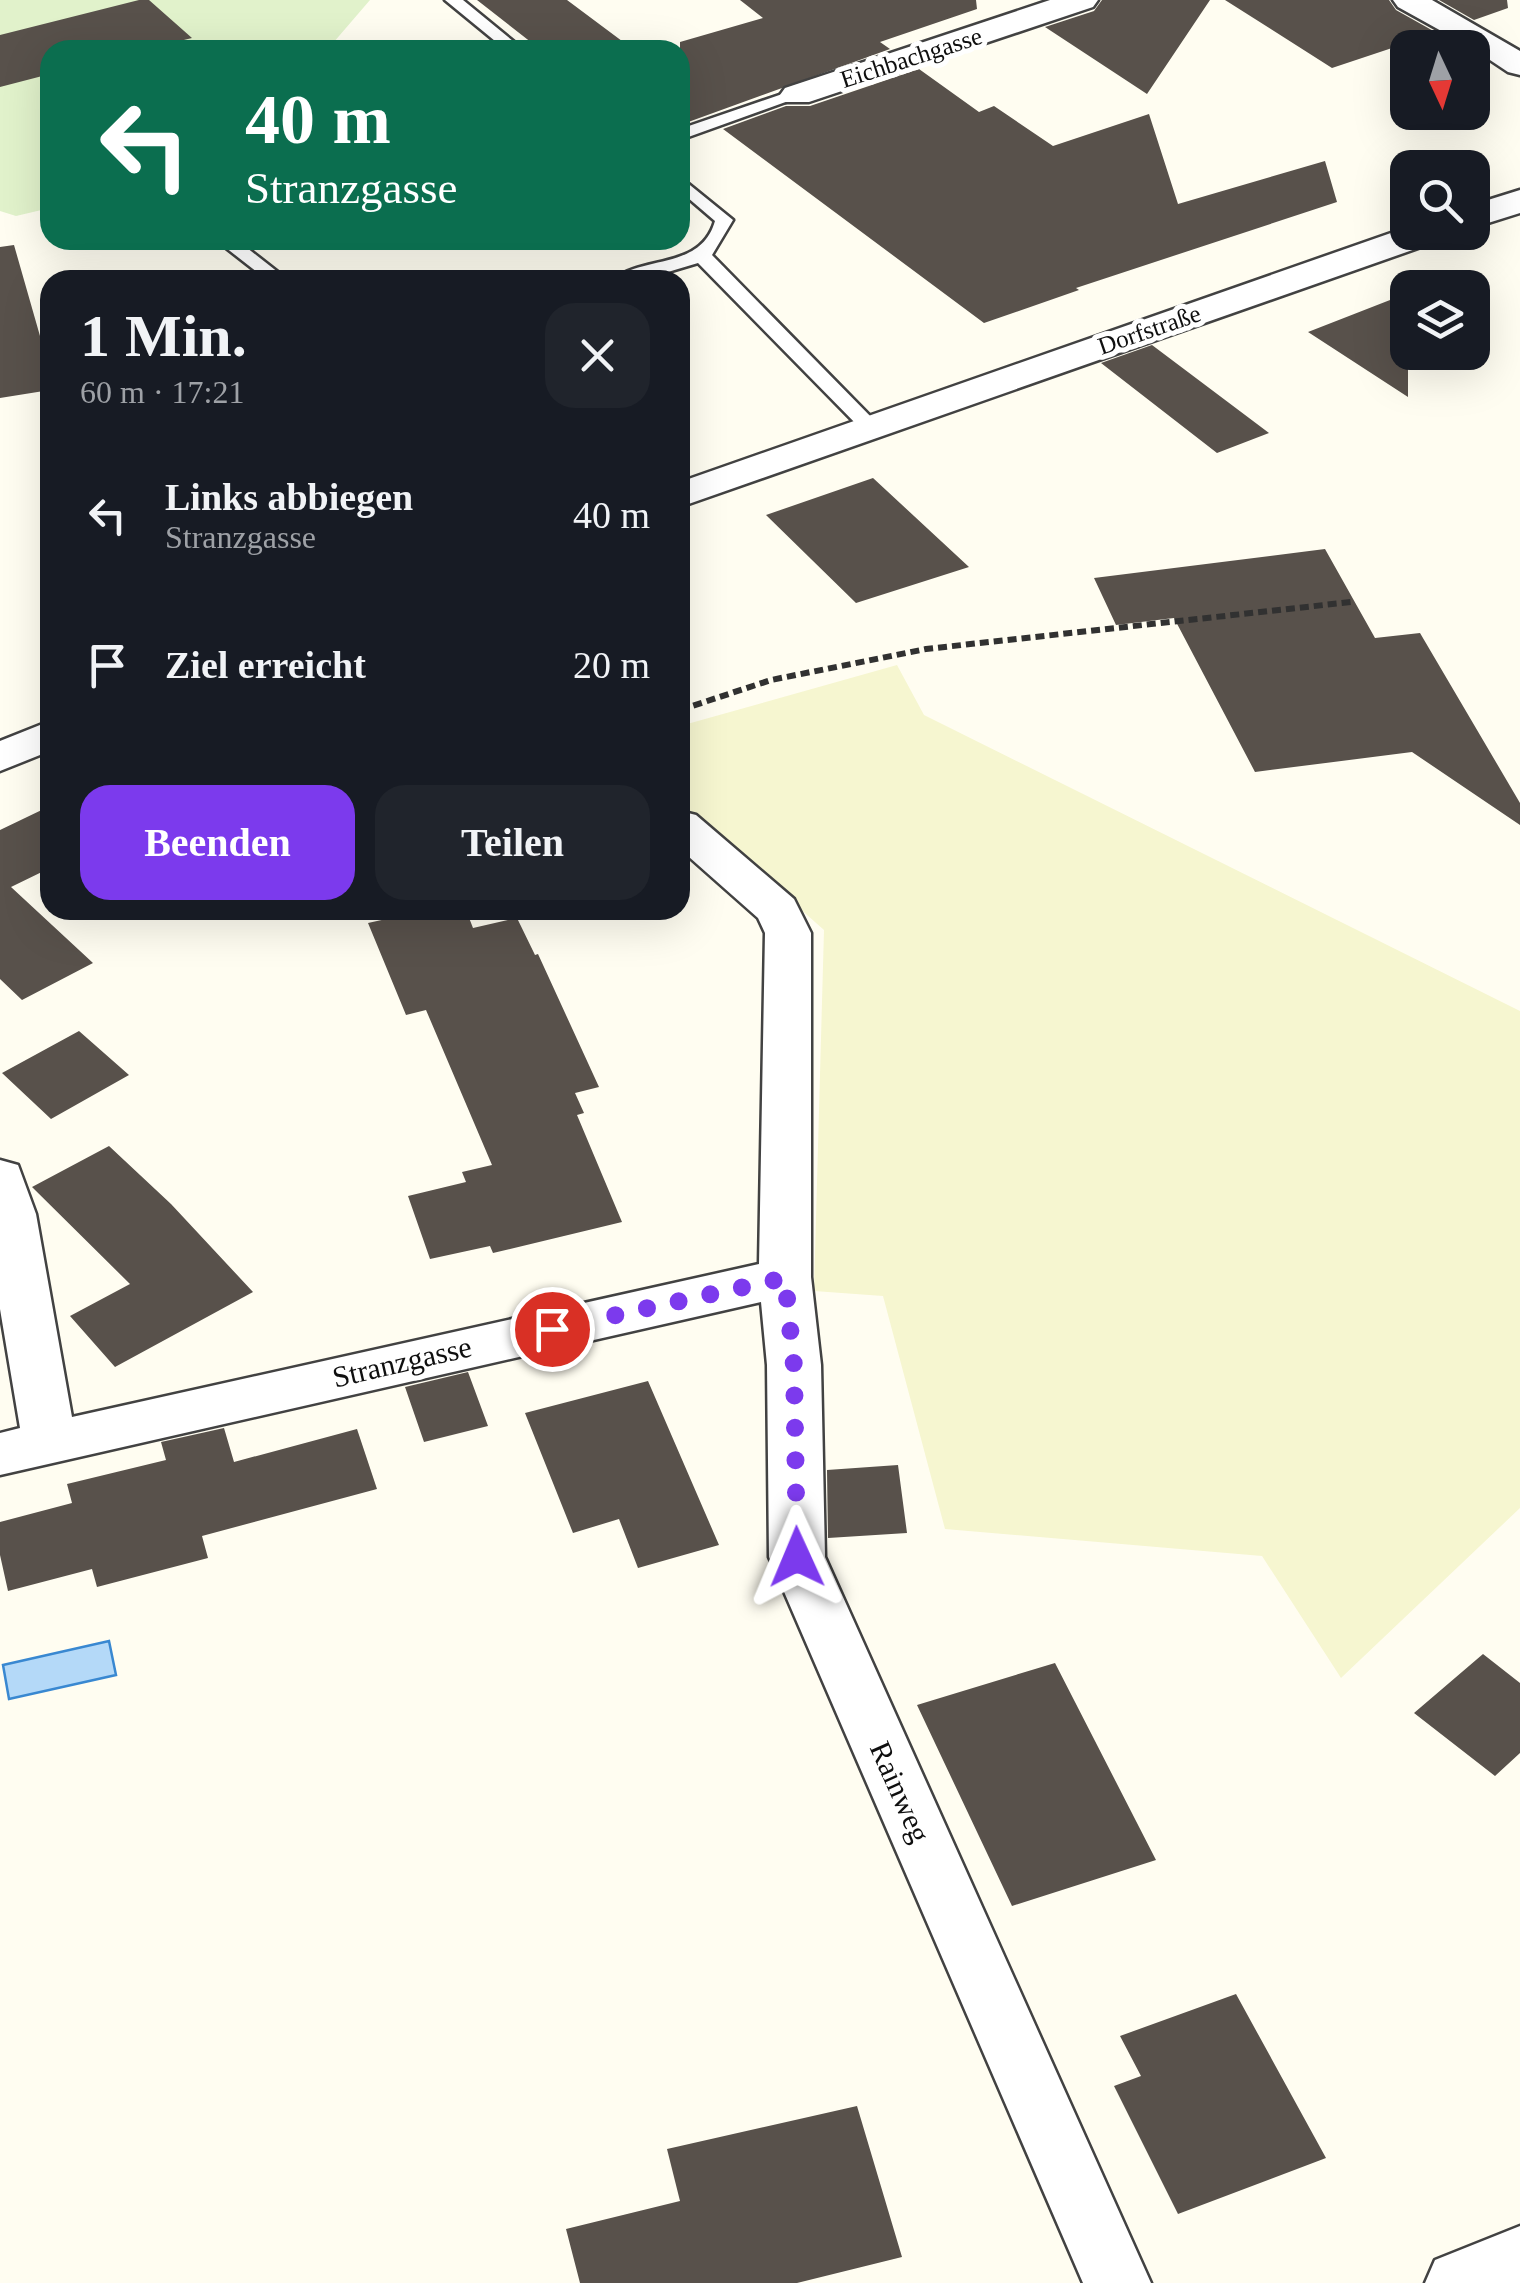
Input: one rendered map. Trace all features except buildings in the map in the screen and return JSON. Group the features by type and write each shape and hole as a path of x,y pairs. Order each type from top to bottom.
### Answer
{"street":[{"name":"Eichbachgasse","path":"797,95 1082,0"},
{"path":"1409,0 1520,64"},
{"path":"1490,211 1520,201"},
{"name":"Dorfstraße","path":"690,492 1390,245"},
{"path":"0,757 40,739"},
{"path":"690,834 778,910 788,933 785,1278"},
{"path":"0,1178 10,1214 24,1447"},
{"name":"Stranzgasse","path":"24,1447 785,1278"},
{"name":"Rainweg","path":"785,1278 794,1366 797,1557 1117,2283"},
{"path":"1459,2283 1520,2258"}],"lane":[{"path":"454,0 504,40"},
{"path":"690,132 797,95"},
{"path":"655,270 702,256 722,229 724,220 690,191"},
{"path":"238,250 264,270"},
{"path":"702,256 869,426"}],"path":[{"path":"690,707 771,680 926,648 1352,602"}],"green space":[{"path":"0,0 370,0 336,40 40,40 40,210 16,216 0,211"},
{"path":"897,665 924,715 1520,1011 1520,1508 1341,1678 1262,1556 945,1529 883,1296 814,1291 824,930 690,811 690,723"}],"water":[{"path":"109,1641 116,1675 9,1699 3,1665"}],"route":[{"path":"552,1329 785,1278 794,1366 797,1557"}]}
